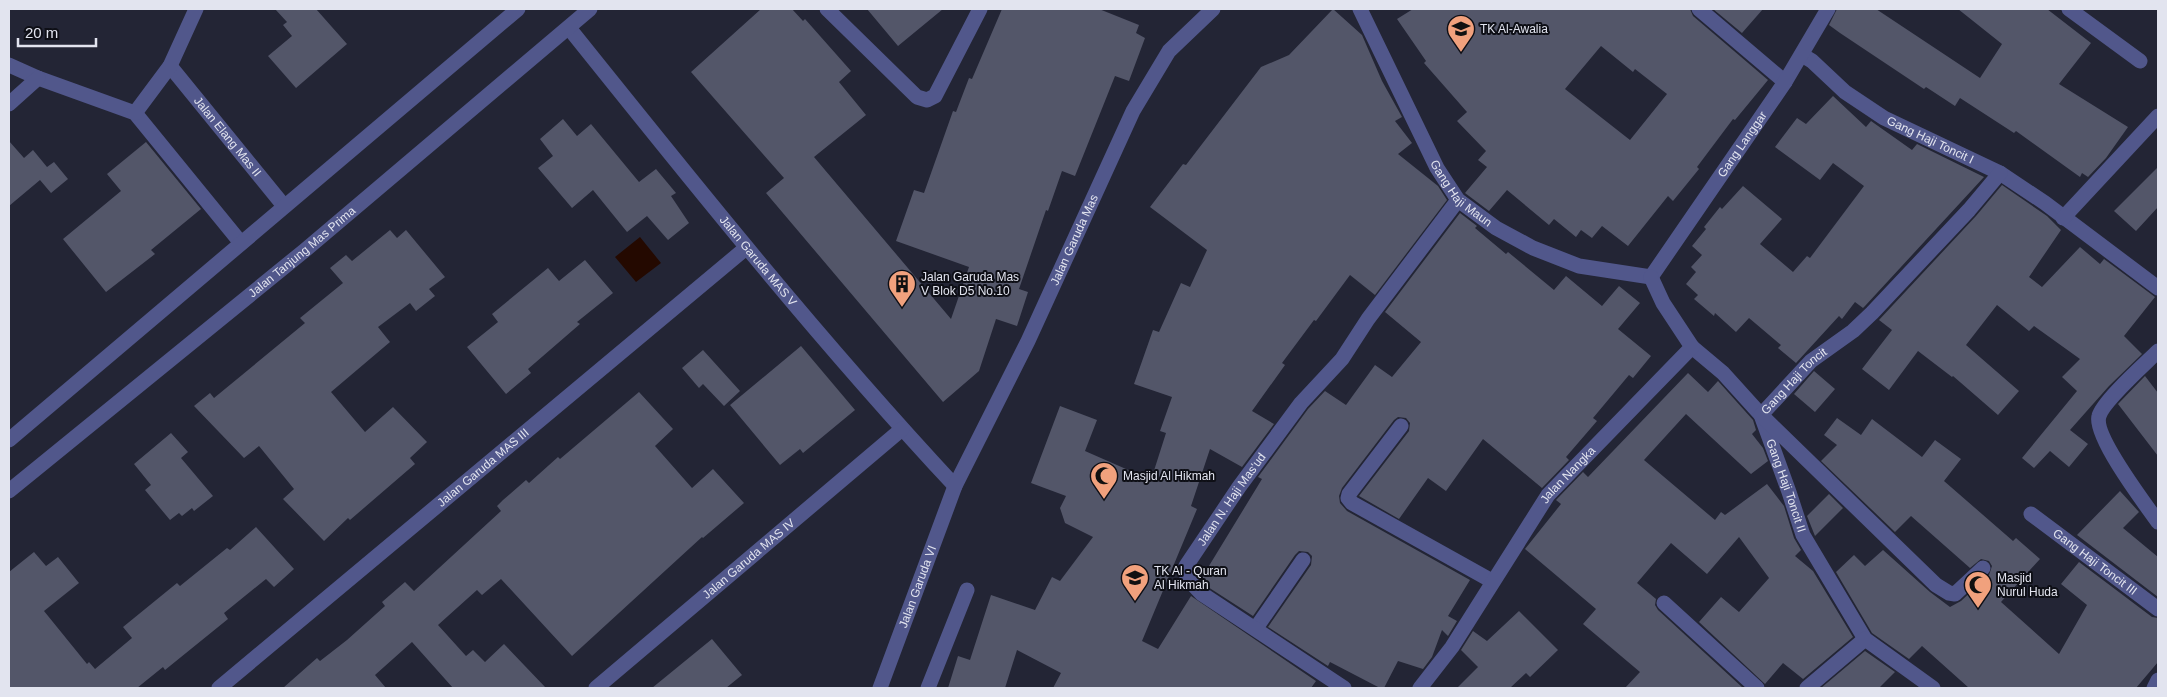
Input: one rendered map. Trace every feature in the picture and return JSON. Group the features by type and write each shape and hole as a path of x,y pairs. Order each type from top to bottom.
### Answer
{"street":[{"path":"135,113 170,66 196,9"},
{"path":"9,440 518,9"},
{"name":"Jalan Tanjung Mas Prima","path":"9,491 304,252 590,9"},
{"path":"827,9 917,97 926,100 935,96 980,9"},
{"name":"Jalan Garuda Mas","path":"955,486 1028,340 1133,111 1169,51 1213,9"},
{"name":"Gang Haji Maun","path":"1360,9 1433,161 1458,200 1496,228 1533,248 1579,266 1651,277"},
{"path":"1699,9 1784,82"},
{"name":"Gang Langgar","path":"1651,277 1802,55 1828,9"},
{"path":"2069,9 2140,61"},
{"name":"Jalan Garuda MAS V","path":"569,28 746,248 902,429 955,486"},
{"name":"Gang Haji Toncit I","path":"1802,55 1812,61 1845,92 1884,118 2000,174 2046,203 2063,218 2158,288"},
{"path":"9,65 38,78 135,113 241,243"},
{"name":"Jalan Elang Mas II","path":"170,66 284,206"},
{"path":"9,104 38,78"},
{"path":"2063,218 2158,116"},
{"name":"Gang Haji Toncit","path":"1983,568 1956,594 1949,593 1936,585 1761,415 1811,361 1853,331 1872,313 2000,174"},
{"name":"Jalan N. Haji Mas'ud","path":"1344,688 1202,594 1187,578 1186,566 1239,487 1301,403 1342,358 1368,319 1458,200"},
{"name":"Jalan Garuda MAS III","path":"219,688 746,248"},
{"path":"1651,277 1663,303 1692,347"},
{"name":"Gang Haji Toncit II","path":"1692,347 1723,373 1761,415 1790,492 1803,535 1865,639"},
{"name":"Jalan Nangka","path":"1420,688 1452,647 1548,495 1692,347"},
{"path":"2158,350 2103,407 2098,423 2102,434 2134,490 2158,522"},
{"path":"1401,426 1349,494 1348,498 1352,503 1492,581"},
{"name":"Jalan Garuda MAS IV","path":"596,688 902,429"},
{"name":"Jalan Garuda VI","path":"880,688 955,486"},
{"name":"Gang Haji Toncit III","path":"2031,514 2158,609"},
{"path":"1256,628 1304,560"},
{"path":"928,688 967,590"},
{"path":"1664,603 1757,688"},
{"path":"1807,688 1865,639 1933,688"},
{"path":"2154,688 2158,680"}],"shaded area":[{"path":"640,237 661,263 636,282 615,257"}],"building":[{"path":"275,9 316,9 347,44 296,88 268,56 292,36 283,25 287,22"},
{"path":"761,9 792,9 803,21 805,19 851,71 839,82 866,115 814,157 951,319 969,267 896,241 914,190 924,193 953,111 956,112 969,78 972,79 1002,9 1099,9 1139,25 1136,33 1145,38 1129,81 1115,76 1075,176 1062,171 1048,211 1046,210 1019,289 1028,292 1017,326 996,319 979,371 943,402 766,193 784,178 691,72"},
{"path":"867,9 943,9 898,46"},
{"path":"1333,9 1362,35 1382,81 1402,117 1395,121 1412,143 1398,154 1438,186 1447,200 1375,295 1350,275 1316,321 1314,320 1282,363 1285,365 1252,411 1274,424 1242,467 1210,449 1191,506 1197,509 1142,641 1158,649 1191,596 1316,681 1311,688 1053,688 1061,673 1017,650 1005,688 948,688 958,656 970,660 991,595 1035,610 1052,577 1060,581 1093,537 1065,523 1060,508 1066,496 1031,483 1060,406 1097,420 1085,451 1151,480 1166,433 1160,431 1172,397 1134,384 1153,330 1159,332 1181,283 1190,287 1207,250 1150,207 1183,164 1186,165 1261,67 1289,55"},
{"path":"1413,9 1690,9 1693,16 1768,80 1735,120 1733,119 1697,167 1699,169 1673,201 1668,196 1628,246 1602,226 1592,238 1581,230 1576,237 1554,219 1549,225 1507,190 1489,211 1465,193 1487,167 1478,160 1486,151 1457,121 1467,112 1424,63 1426,61 1397,19","holes":["1601,46 1633,72 1635,69 1667,94 1630,140 1565,89"]},
{"path":"1713,9 1763,9 1742,33"},
{"path":"1837,9 1876,9 1980,78 2002,44 1958,9 2047,9 2091,43 2059,84 2128,127 2106,158 2088,177 2082,173 2080,177 2016,131 2014,133 1960,98 1955,106 1926,87 1924,89 1840,33 1829,25"},
{"path":"1833,96 1866,127 1871,121 1912,150 1917,144 1984,177 1863,308 1855,302 1842,319 1839,316 1796,363 1778,348 1781,345 1749,318 1736,332 1715,313 1714,316 1694,299 1698,295 1686,284 1696,272 1691,267 1702,255 1692,246 1720,207 1722,209 1743,186 1782,219 1760,244 1793,272 1807,256 1810,258 1864,186 1833,163 1820,180 1775,147 1797,118 1806,124"},
{"path":"563,119 577,136 591,124 639,182 656,169 676,193 671,196 689,223 668,240 647,216 627,232 593,190 572,208 538,168 553,156 540,139"},
{"path":"9,141 24,158 33,150 47,167 54,162 68,179 51,193 40,180 9,206"},
{"path":"146,142 201,209 151,250 155,254 106,292 63,239 121,191 107,174"},
{"path":"2158,167 2158,207 2136,231 2114,211"},
{"path":"2002,185 2047,216 2061,230 2029,277 2042,287 2080,247 2100,264 2104,259 2155,297 2124,336 2142,354 2109,386 2070,430 2088,444 2069,467 2050,451 2034,468 2022,458 2077,391 2062,377 2080,359 2034,326 2029,331 1997,305 1966,345 2019,391 1998,415 1953,376 1918,351 1889,390 1862,369 1892,330 1879,320 1976,216"},
{"path":"1460,213 1477,226 1475,228 1506,254 1508,252 1554,290 1566,276 1602,306 1619,286 1640,303 1618,329 1651,356 1633,378 1629,375 1593,418 1597,421 1566,457 1569,460 1542,488 1483,439 1446,491 1428,478 1399,519 1359,496 1409,431 1410,423 1406,418 1398,417 1394,420 1342,488 1339,496 1340,503 1347,511 1470,580 1448,616 1457,621 1448,636 1442,630 1432,657 1423,669 1398,661 1384,688 1380,688 1330,662 1328,666 1268,627 1311,565 1312,556 1308,552 1299,551 1295,555 1253,616 1208,587 1201,579 1262,479 1258,477 1308,409 1325,391 1346,405 1375,365 1392,377 1421,342 1385,312"},
{"path":"390,230 397,238 406,230 445,277 429,289 435,296 416,311 410,303 378,327 390,342 331,392 365,432 393,407 427,442 410,458 415,464 350,520 348,518 324,541 283,499 294,489 259,446 244,458 194,406 210,393 214,398 305,323 300,318 343,283 330,268 346,255 352,261"},
{"path":"585,260 613,293 577,322 580,324 528,369 531,373 506,394 467,347 498,322 492,314 548,268 559,281"},
{"path":"801,346 855,410 803,453 800,449 780,465 730,405"},
{"path":"703,350 740,391 724,406 703,384 699,388 682,368"},
{"path":"1814,371 1835,389 1815,412 1794,394"},
{"path":"1688,373 1708,392 1718,381 1753,420 1756,430 1752,434 1763,448 1768,461 1751,474 1686,414 1644,460 1715,520 1721,512 1725,515 1767,484 1784,506 1794,538 1801,550 1795,556 1813,571 1853,637 1803,679 1783,663 1765,684 1699,622 1721,597 1739,612 1769,578 1739,537 1707,574 1671,543 1637,583 1656,599 1655,605 1658,610 1743,688 1625,688 1640,672 1583,624 1596,609 1525,549 1561,504 1556,500 1583,472 1588,477"},
{"path":"2145,376 2158,393 2158,456 2118,404"},
{"path":"639,392 673,429 655,446 692,488 713,469 744,503 702,537 572,656 501,579 482,595 477,590 438,625 466,656 473,650 485,662 504,644 546,688 453,688 412,642 375,675 386,688 283,688 317,658 320,661 347,640 385,606 382,602 405,582 414,591 501,511 497,506 503,500 526,480 529,483 558,457 560,459"},
{"path":"1837,418 1861,435 1872,419 1922,457 1935,440 1961,459 1944,481 2013,541 2016,538 2040,559 2001,602 2059,654 2087,605 2061,584 2079,562 2152,617 2158,618 2158,662 2136,688 1969,688 1922,646 1909,659 1872,633 1836,572 1854,555 1865,566 1883,550 1930,592 1950,607 1961,601 1989,575 1992,566 1989,561 1981,559 1970,568 1911,516 1895,532 1821,461 1837,445 1824,435"},
{"path":"171,433 188,452 181,458 213,496 194,511 192,508 182,516 179,513 170,520 145,490 151,485 134,464"},
{"path":"2120,491 2139,512 2123,528 2158,557 2158,597 2077,535"},
{"path":"1829,494 1843,508 1815,536 1807,516"},
{"path":"256,527 294,569 274,587 266,579 224,613 228,619 165,670 163,667 137,688 9,688 9,572 34,552 46,566 58,557 79,583 44,611 87,664 89,662 95,669 132,638 123,627 177,583 180,586 227,548 230,550"},
{"path":"1519,611 1558,650 1530,677 1526,673 1510,688 1457,688 1478,667 1461,650 1473,631 1487,641"},
{"path":"712,639 742,675 726,688 652,688"},
{"path":"1865,651 1895,672 1879,688 1821,688"}],"place":[{"name":"TK Al-Awalia","path":"1461,53"},
{"name":"Jalan Garuda Mas V Blok D5 No.10","path":"902,308"},
{"name":"Masjid Al Hikmah","path":"1104,500"},
{"name":"TK Al - Quran Al Hikmah","path":"1135,602"},
{"name":"Masjid Nurul Huda","path":"1978,609"}]}
